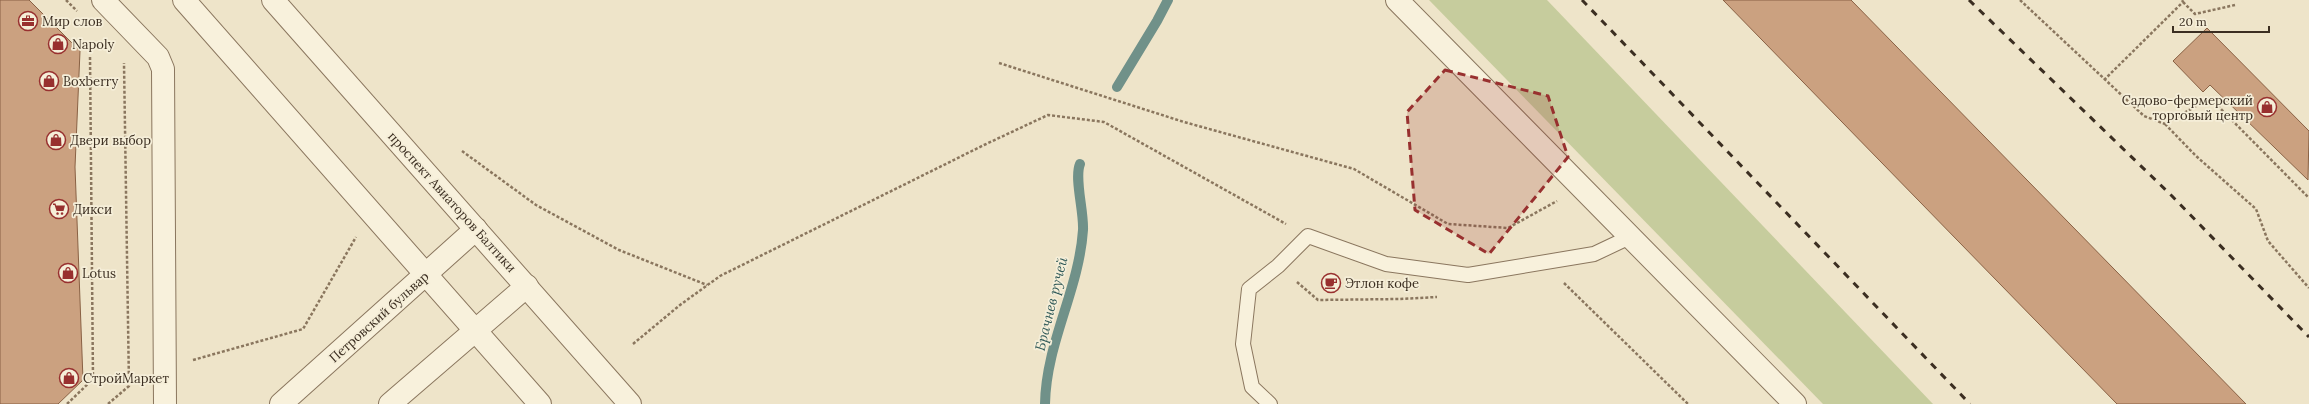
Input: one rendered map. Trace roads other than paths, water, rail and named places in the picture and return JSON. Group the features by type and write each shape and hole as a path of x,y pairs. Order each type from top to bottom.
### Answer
{"street":[{"path":"103,0 158,57 163,69 161,402"},
{"path":"184,0 427,273 540,404"},
{"name":"проспект Авиаторов Балтики","path":"273,0 630,404"},
{"path":"1397,0 1632,236 1795,404"},
{"name":"Петровский бульвар","path":"281,404 476,229"},
{"path":"390,404 527,286"}],"lane":[{"path":"1270,404 1252,387 1243,344 1249,289 1278,266 1308,236 1386,264 1468,275 1594,254 1632,236"}],"waterway":[{"name":"Брачнев ручей","path":"1117,87 1168,0"},
{"name":"Брачнев ручей","path":"1045,404 1047,381 1056,338 1076,274 1080,252 1083,230 1078,178 1080,164"}],"railway":[{"path":"1582,0 1970,404"},
{"path":"1969,0 2172,196 2309,337"}],"place":[{"name":"Мир слов","path":"28,21"},
{"name":"Napoly","path":"58,44"},
{"name":"Boxberry","path":"49,81"},
{"name":"Садово-фермерский торговый центр","path":"2267,107"},
{"name":"Двери выбор","path":"56,140"},
{"name":"Дикси","path":"59,209"},
{"name":"Lotus","path":"68,273"},
{"name":"Этлон кофе","path":"1331,283"},
{"name":"СтройМаркет","path":"69,378"}]}
